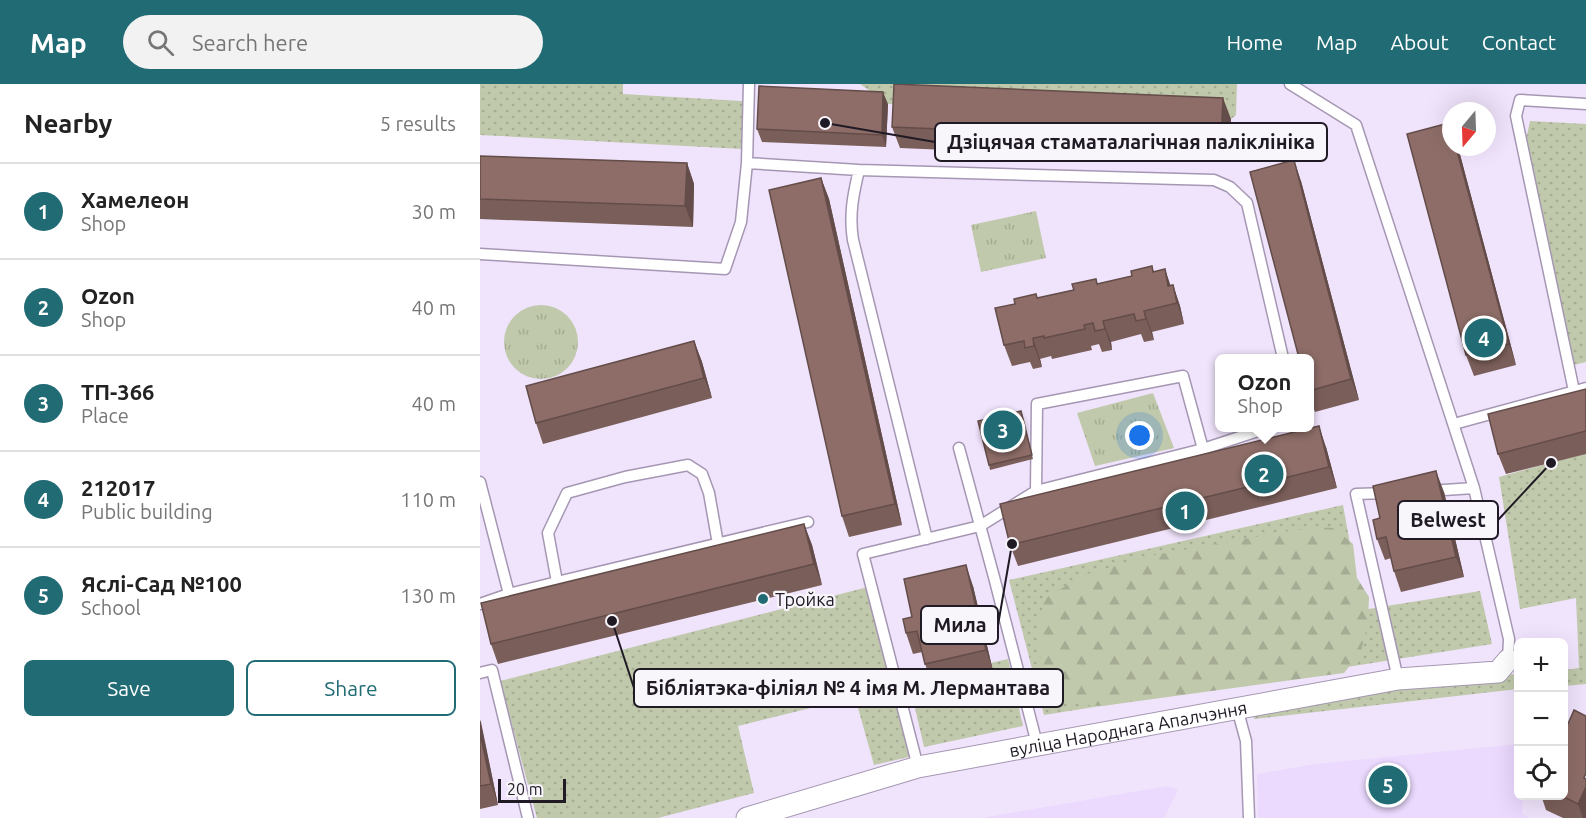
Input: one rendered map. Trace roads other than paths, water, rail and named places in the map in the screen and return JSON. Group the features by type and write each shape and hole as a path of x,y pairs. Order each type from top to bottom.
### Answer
{"street":[{"name":"вуліца Народнага Апалчэння","path":"747,818 918,767 1398,678 1498,672 1508,660"}],"lane":[{"path":"480,254 725,269 741,222 747,163 749,84"},
{"path":"1290,84 1356,125 1474,488 1509,639 1508,660"},
{"path":"1574,391 1516,116 1520,100 1586,104"},
{"path":"747,163 859,170 1214,180 1230,187 1247,203 1283,354"},
{"path":"859,170 850,221 853,240 927,539"},
{"path":"1036,491 1037,404 1183,376 1203,449"},
{"path":"1454,424 1586,388"},
{"path":"918,767 863,554 980,526 1036,491 1203,449 1255,432"},
{"path":"959,448 1036,744"},
{"path":"557,582 548,533 567,493 625,477 688,465 702,474 709,493 718,544"},
{"path":"480,482 509,594"},
{"path":"1415,491 1474,488"},
{"path":"1398,678 1356,494 1403,492"},
{"path":"480,604 509,594 808,522"},
{"path":"480,673 492,670 528,818"},
{"path":"1237,708 1246,741 1249,818"}],"place":[{"name":"Дзіцячая стаматалагічная паліклініка","path":"825,123"},
{"name":"212017","path":"1484,338"},
{"name":"ТП-366","path":"1003,430"},
{"name":"Belwest","path":"1551,463"},
{"name":"Ozon","path":"1264,474"},
{"name":"Хамелеон","path":"1185,511"},
{"name":"Мила","path":"1012,544"},
{"name":"Тройка","path":"763,599"},
{"name":"Бібліятэка-філіял № 4 імя М. Лермантава","path":"612,621"},
{"name":"Яслі-Сад №100","path":"1388,785"}]}
